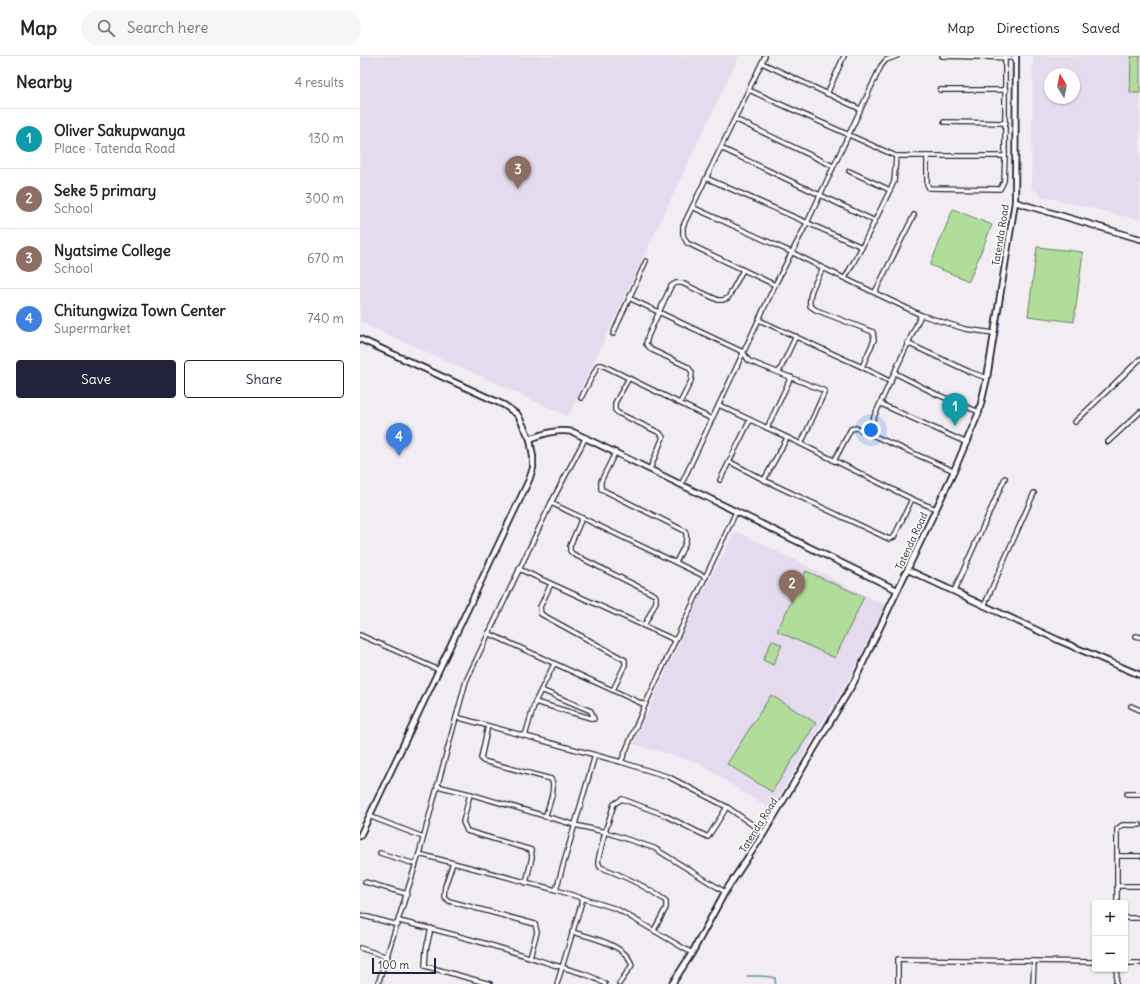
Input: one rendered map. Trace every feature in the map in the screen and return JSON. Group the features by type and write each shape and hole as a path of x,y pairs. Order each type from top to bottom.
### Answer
{"street":[{"path":"765,56 683,226 683,235 687,243 775,285"},
{"path":"827,94 844,56"},
{"path":"681,485 758,320 791,252 807,223 881,66 886,60 897,56"},
{"path":"942,56 1016,57"},
{"path":"927,156 927,184 929,188 1000,189 1004,181 1005,156 1005,57"},
{"name":"Tatenda Road","path":"672,984 692,953 725,892 764,833 854,682 967,443 979,412 987,378 1014,202 1016,57"},
{"path":"762,63 860,109"},
{"path":"749,90 896,156 1005,156"},
{"path":"940,90 1006,90"},
{"path":"735,119 833,166"},
{"path":"944,122 1006,123"},
{"path":"721,148 875,221"},
{"path":"845,278 894,182 896,156"},
{"path":"848,171 890,190"},
{"path":"706,178 862,247"},
{"path":"1014,202 1140,239"},
{"path":"692,207 791,252 921,315 965,329 994,334"},
{"path":"874,292 914,215"},
{"path":"613,334 646,261"},
{"path":"823,268 812,289 809,300 810,306 816,310 873,332 874,340 862,367"},
{"path":"680,403 691,381 692,372 688,367 652,350 646,344 648,336 671,286 676,282 682,283 718,300 723,300 728,298 743,270"},
{"path":"629,298 743,352 749,361 824,391 801,444"},
{"path":"867,432 921,315"},
{"path":"758,320 796,336 891,382"},
{"path":"779,372 796,336"},
{"path":"360,339 504,405 518,415 530,439 533,457 533,468 529,480 360,836"},
{"path":"907,343 970,372 987,378"},
{"path":"1075,422 1140,359"},
{"path":"581,398 598,365 602,365 712,419"},
{"path":"895,373 936,394 979,412"},
{"path":"767,428 791,377"},
{"path":"629,378 616,403 615,410 618,414 660,433 663,436 663,440 650,469"},
{"path":"881,404 967,443"},
{"path":"719,405 912,499 936,509"},
{"path":"1108,442 1140,412"},
{"path":"720,480 750,420"},
{"path":"834,461 852,428 856,428 954,471"},
{"path":"530,439 543,434 566,430 586,437 615,453 897,590"},
{"path":"378,984 388,957 419,854 466,681 551,503 586,437"},
{"path":"764,480 787,438"},
{"path":"615,453 601,481 602,489 685,531 686,539 676,562"},
{"path":"730,462 764,480 889,539 894,537 912,499"},
{"path":"954,591 1005,478"},
{"path":"984,606 1034,494"},
{"path":"551,503 706,577"},
{"path":"621,762 645,705 736,512"},
{"path":"582,518 570,546 570,551 573,554 655,595 656,602 644,626"},
{"path":"519,569 675,640"},
{"path":"908,570 984,606 1140,675"},
{"path":"551,584 540,607 541,614 625,660 625,666 613,690"},
{"path":"488,633 645,705"},
{"path":"360,635 439,670"},
{"path":"525,736 535,702 554,664"},
{"path":"535,702 594,719 591,711 541,690"},
{"path":"1131,706 1140,710"},
{"path":"456,717 621,762 669,777 727,807 764,833"},
{"path":"488,726 481,758 483,761 551,779 553,782 553,789 545,817"},
{"path":"556,890 595,756"},
{"path":"437,786 470,794 545,817 605,832 654,848 725,892"},
{"path":"470,794 464,822 467,831 531,850 532,858 526,883"},
{"path":"1127,794 1140,794"},
{"path":"654,930 666,908 666,901 655,893 622,875 600,867 598,862 605,832 614,804 622,799 662,814 708,837 727,807"},
{"path":"369,816 423,837"},
{"path":"1117,900 1117,829 1122,825 1140,825"},
{"path":"380,853 415,864"},
{"path":"419,854 556,890 617,909 692,953"},
{"path":"1117,856 1140,856"},
{"path":"453,863 445,886 444,897 449,901 535,924 536,932 530,957"},
{"path":"365,882 407,894"},
{"path":"1117,886 1140,886"},
{"path":"557,984 583,898"},
{"path":"360,915 431,928 530,957 599,980 605,984"},
{"path":"1128,918 1140,918"},
{"path":"431,928 426,950 425,966 490,984"},
{"path":"572,932 602,941 630,958 632,965 619,984"},
{"path":"360,948 388,957"},
{"path":"898,984 898,959 1092,962"},
{"path":"1033,984 1034,961"},
{"path":"1128,963 1140,964"},
{"path":"1116,984 1117,972"}],"shaded area":[{"path":"360,56 739,56 568,416 360,322"},
{"path":"1033,56 1140,56 1140,220 1044,197 1031,188"},
{"path":"736,531 886,605 852,673 771,810 698,763 633,744 698,601"}],"green space":[{"path":"1131,56 1140,56 1140,93 1130,93"},
{"path":"953,209 992,225 969,281 930,265"},
{"path":"1037,247 1083,252 1074,322 1028,316"},
{"path":"806,571 864,597 835,658 777,631"},
{"path":"772,640 782,645 773,665 763,660"},
{"path":"771,695 816,723 772,792 727,764"}],"waterway":[{"path":"747,976 772,977 775,978 776,984"}],"place":[{"name":"Nyatsime College","path":"518,189"},
{"name":"Oliver Sakupwanya","path":"955,426"},
{"name":"Chitungwiza Town Center","path":"399,456"},
{"name":"Seke 5 primary","path":"792,603"}]}
